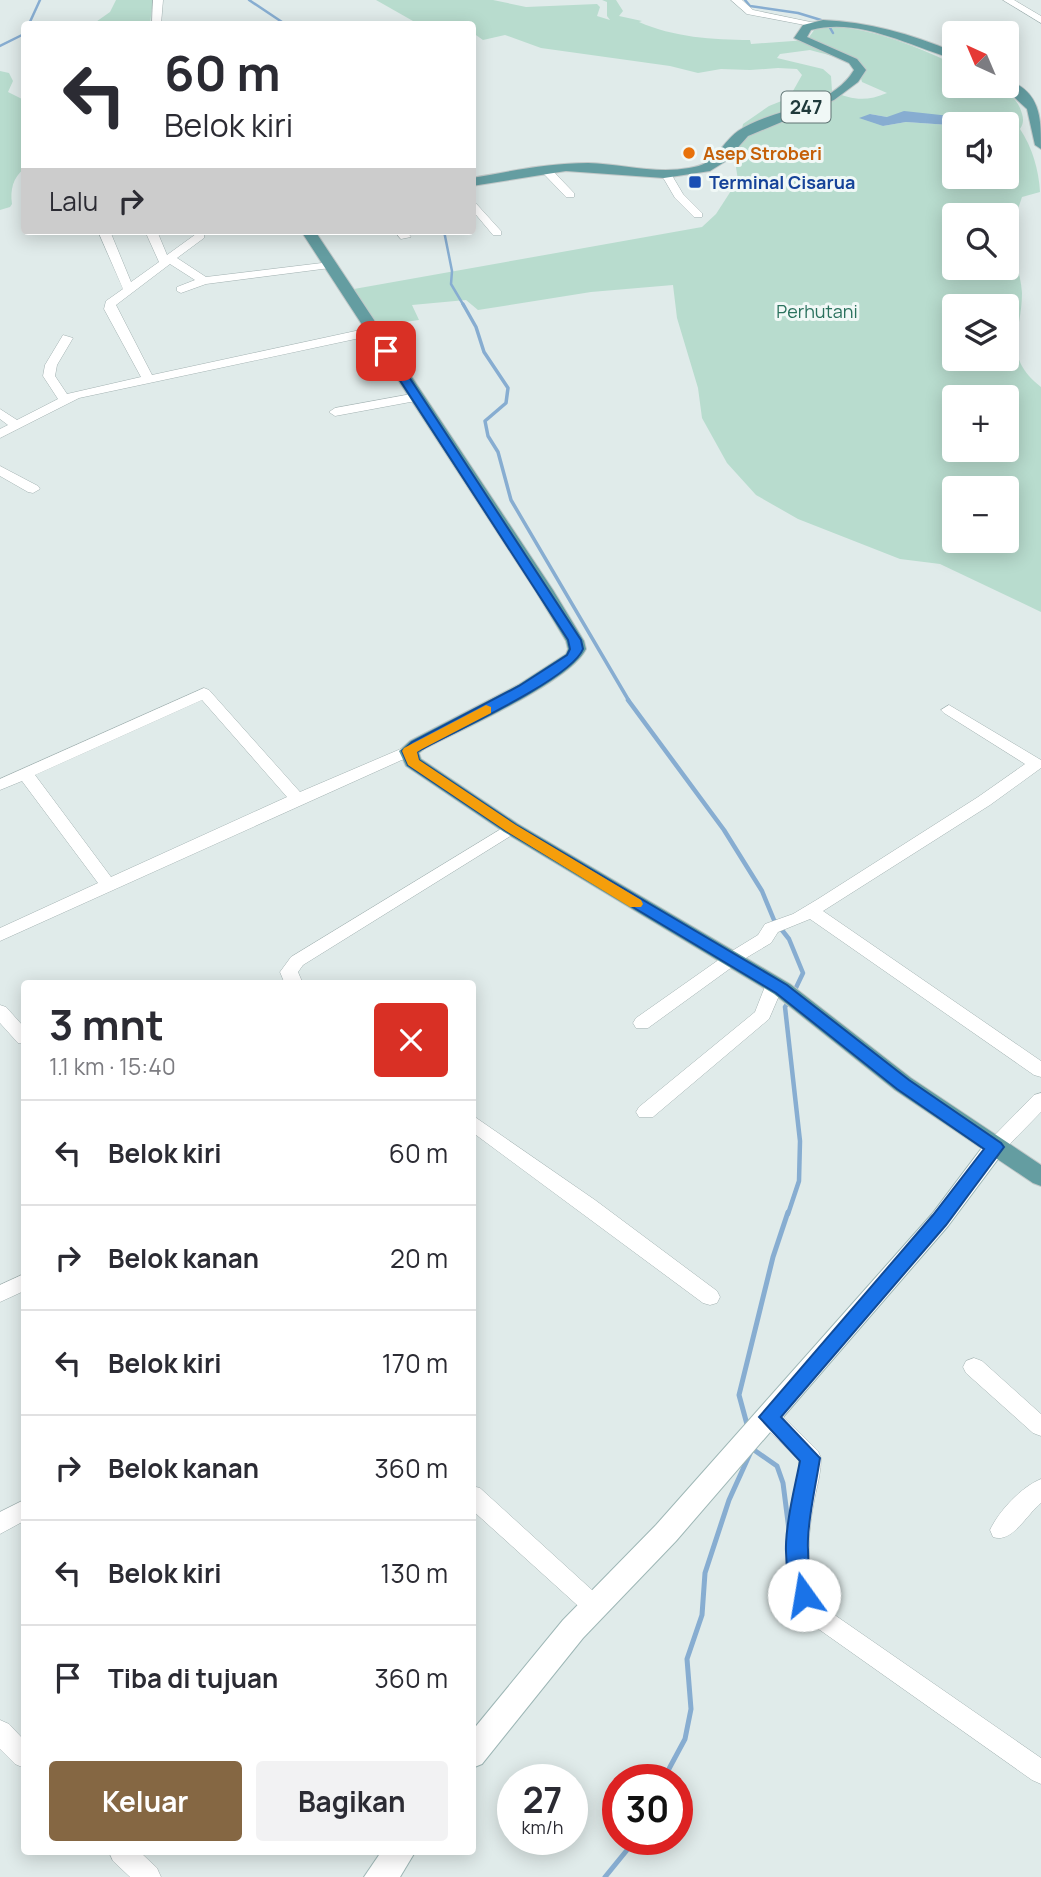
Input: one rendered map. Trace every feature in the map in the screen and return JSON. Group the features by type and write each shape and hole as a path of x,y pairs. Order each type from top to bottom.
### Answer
{"main road":[{"path":"815,23 835,22 881,29 942,52"},
{"name":"247","path":"476,178 580,167 668,178 711,167 721,162 741,133 835,94 856,80 860,70 853,61 811,45 799,37 815,23"},
{"path":"1019,93 1029,100 1037,112 1041,145"},
{"path":"311,235 544,590 575,640 577,649 573,657 524,689 409,751 413,762 511,828 784,990 903,1084 1041,1177"}],"street":[{"path":"157,21 158,0"},
{"path":"736,0 750,12 815,23"},
{"path":"1008,0 1041,20"},
{"path":"1018,5 1029,4"},
{"path":"547,170 570,195"},
{"path":"668,178 685,204 693,207 698,215"},
{"path":"476,207 497,233"},
{"path":"106,235 128,288"},
{"path":"153,235 166,259 204,281"},
{"path":"148,379 110,309 114,299 200,236"},
{"path":"181,289 204,281 330,265"},
{"path":"0,435 65,400 148,379 374,331"},
{"path":"65,400 49,376 51,365 67,338"},
{"path":"335,412 417,397"},
{"path":"0,413 16,425"},
{"path":"0,470 33,489"},
{"path":"0,785 204,693 297,799"},
{"path":"642,1023 733,958 765,939 778,927 811,911 984,801 1036,764 950,710"},
{"path":"0,935 297,799 409,751"},
{"path":"25,773 108,885"},
{"path":"292,980 289,972 297,961 511,828"},
{"path":"811,911 1041,1070"},
{"path":"646,1112 763,1015 784,990"},
{"path":"0,1011 21,1035"},
{"path":"476,1749 573,1629 666,1533 754,1434 940,1220 995,1147 1041,1100"},
{"path":"476,1125 710,1297"},
{"path":"0,1294 21,1284"},
{"path":"974,1367 1041,1427"},
{"path":"754,1434 810,1458 795,1545 797,1571 804,1595 818,1616 1041,1772"},
{"path":"1001,1530 1021,1506 1041,1489"},
{"path":"476,1499 595,1607"},
{"path":"0,1524 21,1512"},
{"path":"0,1732 21,1753"},
{"path":"125,1855 148,1877"},
{"path":"380,1877 398,1855"}],"green space":[{"path":"116,0 153,0 150,21 97,21 110,12"},
{"name":"Perhutani","path":"376,0 493,0 526,7 597,4 600,7 597,16 610,20 607,16 607,2 602,0 616,0 623,11 619,16 642,21 639,22 652,27 693,37 750,40 751,44 807,40 817,26 853,29 904,43 942,59 942,98 1014,99 1022,114 1020,129 1034,159 1040,192 1022,197 1019,206 1019,203 942,203 942,280 1019,280 1019,273 1022,293 1019,321 1019,294 942,294 942,371 1019,371 1019,359 1041,387 1041,612 940,564 900,559 798,519 756,495 727,463 702,418 698,388 677,318 673,285 591,292 478,310 466,300 412,305 419,320 377,326 354,289 702,227 716,214 738,180 735,161 743,124 769,106 794,96 793,91 802,75 797,69 778,68 721,69 698,73 670,66 541,48 505,35 483,40 476,35 476,21 413,21","holes":["810,50 855,68 862,82 887,93 866,99 839,94 832,91 831,76 823,69 777,58 780,54"]},
{"path":"0,71 9,73 13,81 8,92 21,98 21,172 13,184 12,204 0,210"}],"water":[{"path":"904,111 942,115 942,125 906,122 883,126 859,118 870,114 887,117"}],"waterway":[{"path":"30,21 40,0"},
{"path":"249,0 280,21"},
{"path":"745,0 750,6 798,13 821,20"},
{"path":"829,26 833,33"},
{"path":"0,46 21,36"},
{"path":"445,235 452,271 451,284 464,306"},
{"path":"463,304 476,327 484,352 508,388 506,403 485,421 488,436 498,452 511,500 629,701"},
{"path":"628,700 724,830 762,891 774,920 789,939 803,973 793,994"},
{"path":"788,1214 799,1181 800,1141 785,1007 789,1001"},
{"path":"748,1428 739,1395 773,1257 788,1212"},
{"path":"672,1764 685,1739 691,1709 687,1659 702,1615 705,1573 729,1500 753,1447"},
{"path":"754,1450 777,1466 783,1483 789,1530"},
{"path":"605,1877 623,1855"}],"slow traffic":[{"path":"486,710 409,751 413,762 511,828 636,904"}],"place":[{"name":"Asep Stroberi","path":"689,153"},
{"name":"Terminal Cisarua","path":"695,182"}],"route":[{"path":"386,351 544,590 575,640 577,649 573,657 524,689 409,751 413,762 511,828 782,989 903,1084 995,1147 940,1220 769,1417 810,1458 811,1463 795,1545 797,1571 804,1595"}]}
